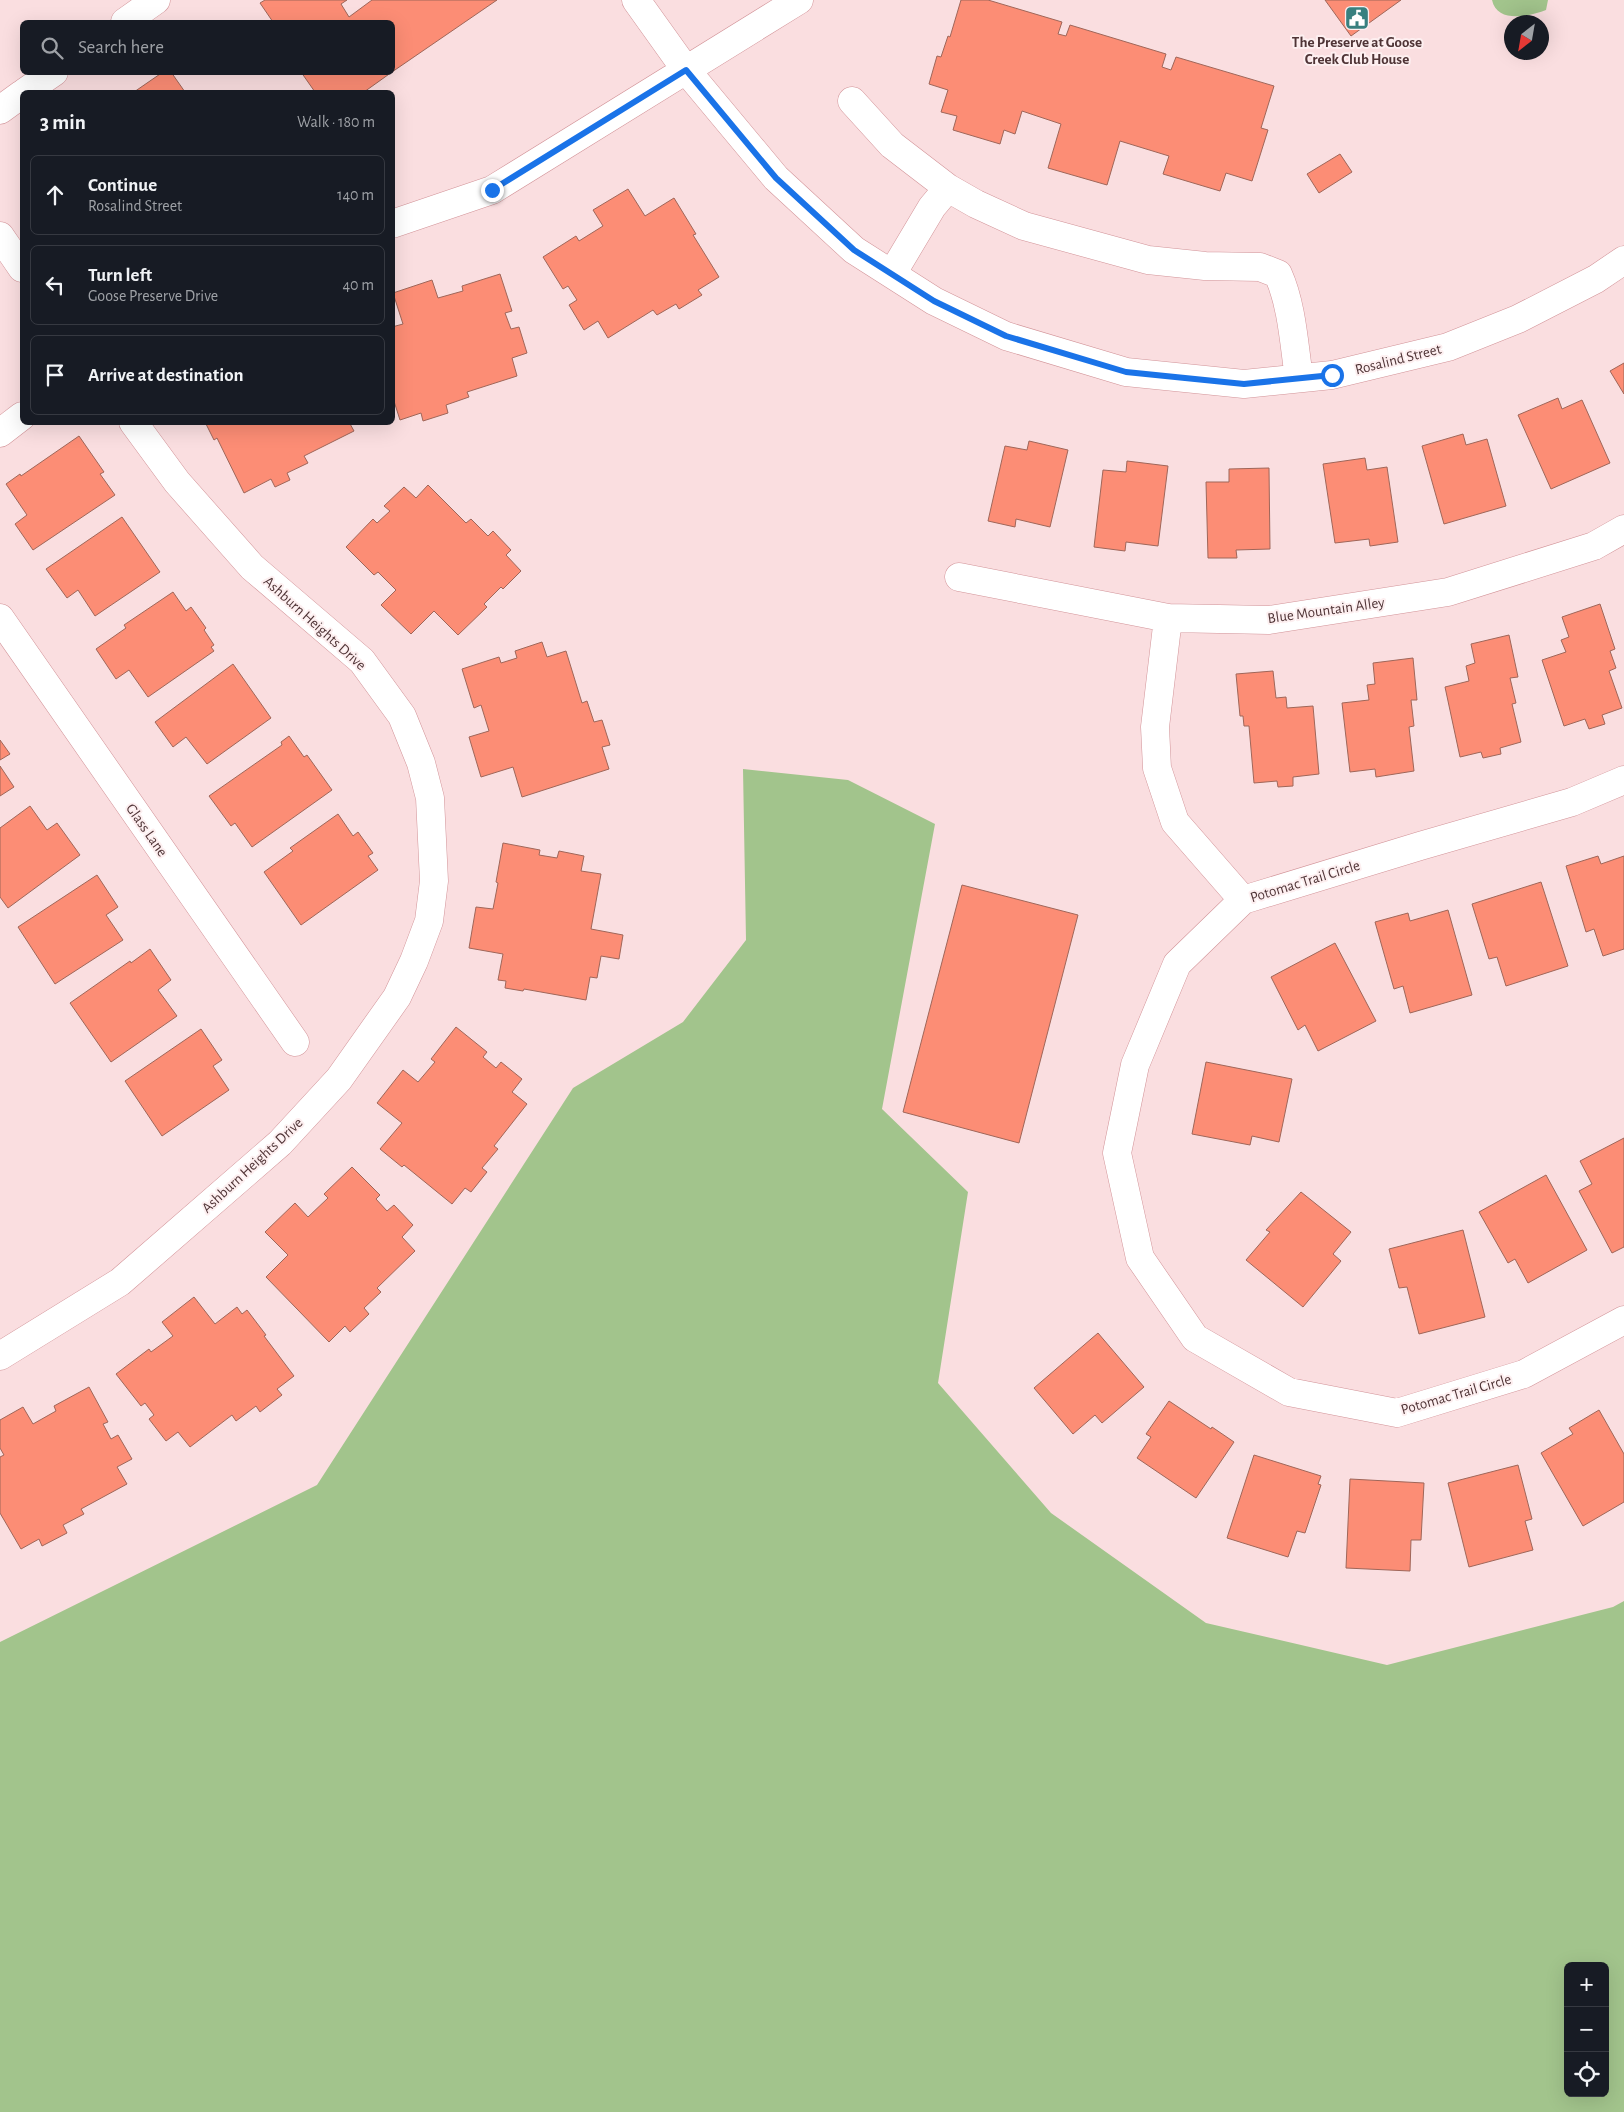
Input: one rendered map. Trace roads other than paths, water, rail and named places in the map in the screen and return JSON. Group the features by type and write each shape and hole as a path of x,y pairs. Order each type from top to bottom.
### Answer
{"street":[{"name":"Rosalind Street","path":"636,0 686,70 776,178 854,250 934,301 1006,336 1126,372 1244,384 1332,375 1448,347 1518,320 1596,279 1624,260"},
{"path":"395,223 492,190 799,0"},
{"path":"127,20 150,2"},
{"path":"28,90 50,75"},
{"path":"0,110 20,96"},
{"path":"852,101 892,145 948,188 976,204 1024,226 1148,260 1205,266 1260,267 1278,274 1287,304 1299,378"},
{"path":"892,274 932,207 948,188"},
{"path":"0,236 20,265"},
{"path":"0,433 20,418"},
{"name":"Ashburn Heights Drive","path":"0,1356 120,1282 280,1143 340,1079 392,1005 414,961 429,921 434,881 430,798 421,763 402,716 362,661 252,568 177,482 135,425"},
{"name":"Blue Mountain Alley","path":"959,577 1168,618 1269,620 1448,592 1594,546 1624,529"},
{"name":"Glass Lane","path":"0,618 295,1042"},
{"path":"1168,618 1155,727 1157,768 1175,822 1242,900"},
{"name":"Potomac Trail Circle","path":"1624,780 1572,802 1242,900 1177,964 1135,1065 1117,1153 1140,1258 1194,1338 1289,1392 1397,1413 1524,1374 1624,1320"}],"place":[{"name":"The Preserve at Goose Creek Club House","path":"1357,18"}]}
